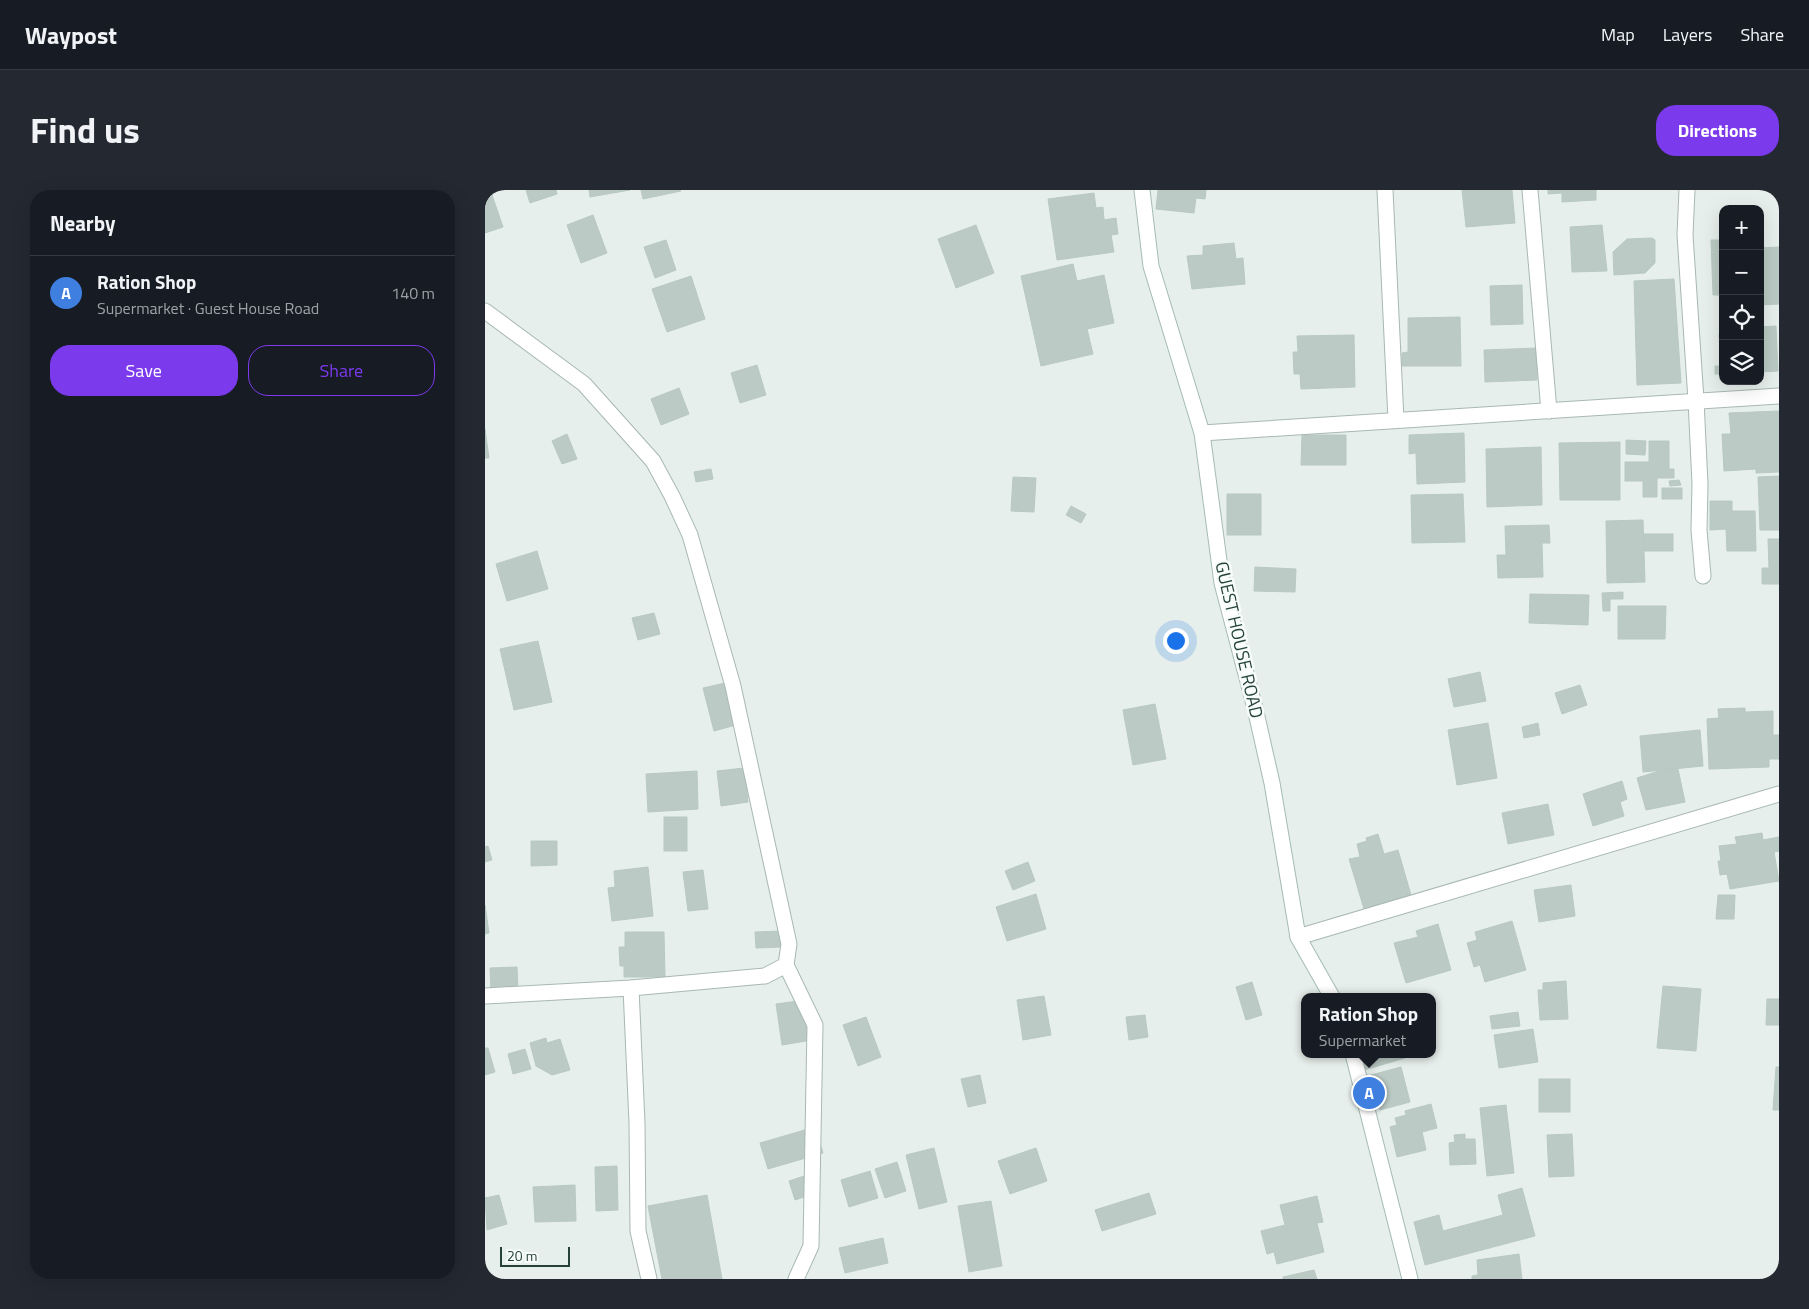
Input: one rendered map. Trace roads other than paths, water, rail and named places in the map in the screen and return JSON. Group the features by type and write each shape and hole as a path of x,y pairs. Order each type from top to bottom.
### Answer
{"street":[{"name":"GUEST HOUSE ROAD","path":"1142,190 1151,266 1202,433 1222,583 1255,708 1272,783 1298,937 1330,993"},
{"path":"1385,190 1396,420"},
{"path":"1530,190 1549,411"},
{"path":"1687,190 1685,235 1696,400 1700,484 1699,530 1703,576"},
{"path":"485,311 584,384 653,461 690,535 733,686 789,944 786,965 815,1024 811,1246 796,1279"},
{"path":"1202,433 1779,396"},
{"path":"1298,937 1779,794"},
{"path":"485,996 631,988 765,976 786,965"},
{"path":"631,988 638,1231 649,1279"},
{"path":"1354,1058 1410,1279"}],"place":[{"name":"Ration Shop","path":"1369,1093"}]}
